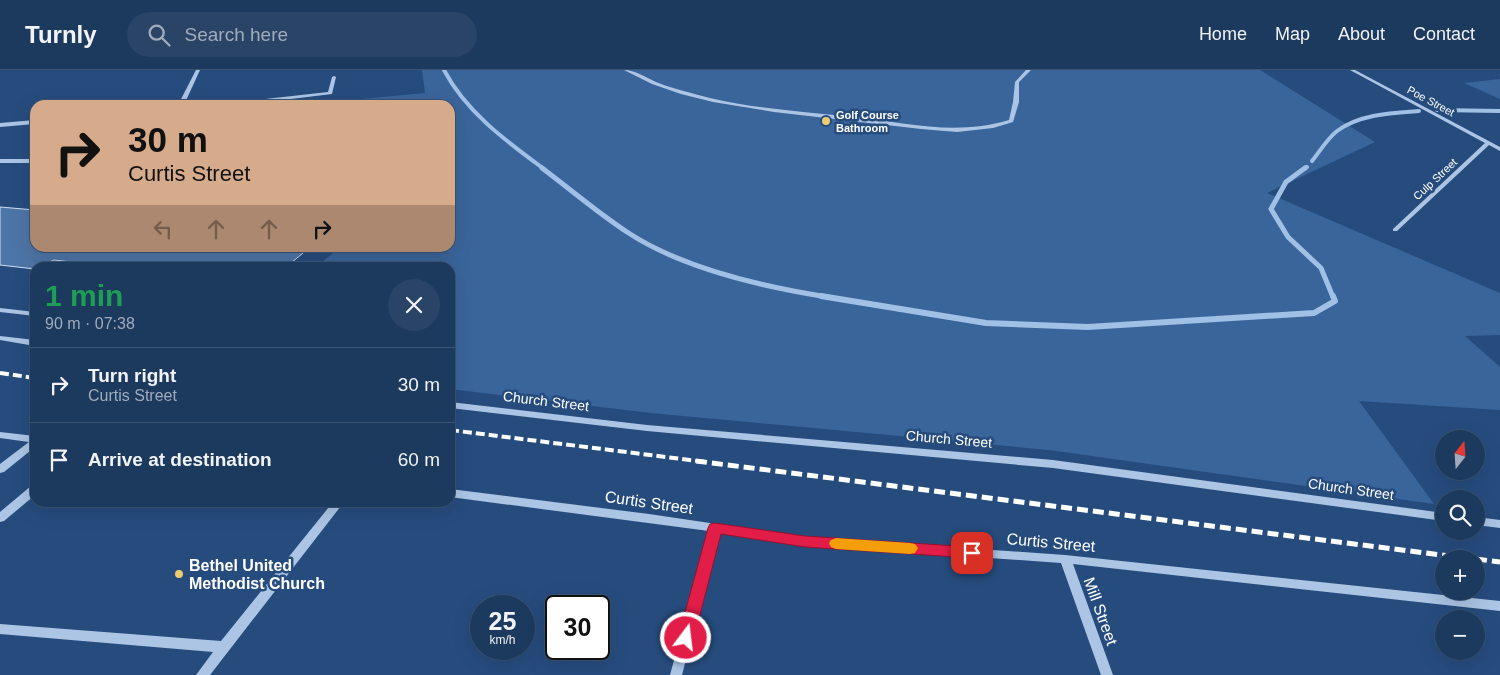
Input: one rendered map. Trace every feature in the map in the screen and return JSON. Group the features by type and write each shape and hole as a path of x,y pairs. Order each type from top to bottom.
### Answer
{"street":[{"path":"183,100 198,70"},
{"path":"626,70 648,82 682,93 756,107 950,131 993,128 1011,121 1016,102 1017,82 1029,70"},
{"name":"Poe Street","path":"1352,70 1500,149"},
{"path":"271,100 330,93 334,77"},
{"path":"0,125 30,122"},
{"name":"Culp Street","path":"1395,230 1488,143"},
{"path":"0,161 30,161"},
{"path":"0,310 30,313"},
{"path":"0,338 30,343"},
{"name":"Church Street","path":"455,406 647,428 1053,464 1435,516"},
{"path":"0,435 30,440"},
{"path":"0,469 30,445"},
{"path":"0,518 30,493"},
{"name":"Curtis Street","path":"455,494 805,541 1064,559 1500,606"},
{"path":"202,675 335,507"},
{"path":"1485,523 1500,524"},
{"path":"676,675 715,528"},
{"name":"Mill Street","path":"1064,559 1107,675"},
{"path":"0,629 224,647"}],"shaded area":[{"path":"422,70 1260,70 1375,142 1267,193 1500,293 1500,335 1465,336 1500,367 1500,410 1359,401 1434,504 1049,450 651,413 455,390 455,262 322,262 334,252 455,252 455,100 350,100 425,93"},
{"path":"1500,79 1500,99 1464,83"}],"building":[{"path":"0,207 30,210 30,252 304,252 292,262 72,262 54,260 50,262 30,262 30,268 0,265"}],"waterway":[{"path":"444,70 464,99 488,125 544,169"},
{"path":"1437,110 1500,111"},
{"path":"1312,161 1330,138 1346,125 1376,115 1419,111"},
{"path":"542,168 627,232 673,256 724,275 777,288 828,297"},
{"path":"1305,168 1286,182 1271,209 1288,237 1321,268 1333,297"},
{"path":"821,296 986,323 1088,327 1314,313 1335,301 1333,296"}],"railway":[{"path":"0,373 30,377"},
{"path":"455,431 706,462"},
{"path":"696,461 1435,554"},
{"path":"1485,560 1500,562"}],"slow traffic":[{"path":"836,543 910,548"}],"place":[{"name":"Golf Course Bathroom","path":"826,121"},
{"name":"Bethel United Methodist Church","path":"179,574"}],"route":[{"path":"686,638 715,528 805,541 972,553"}]}
